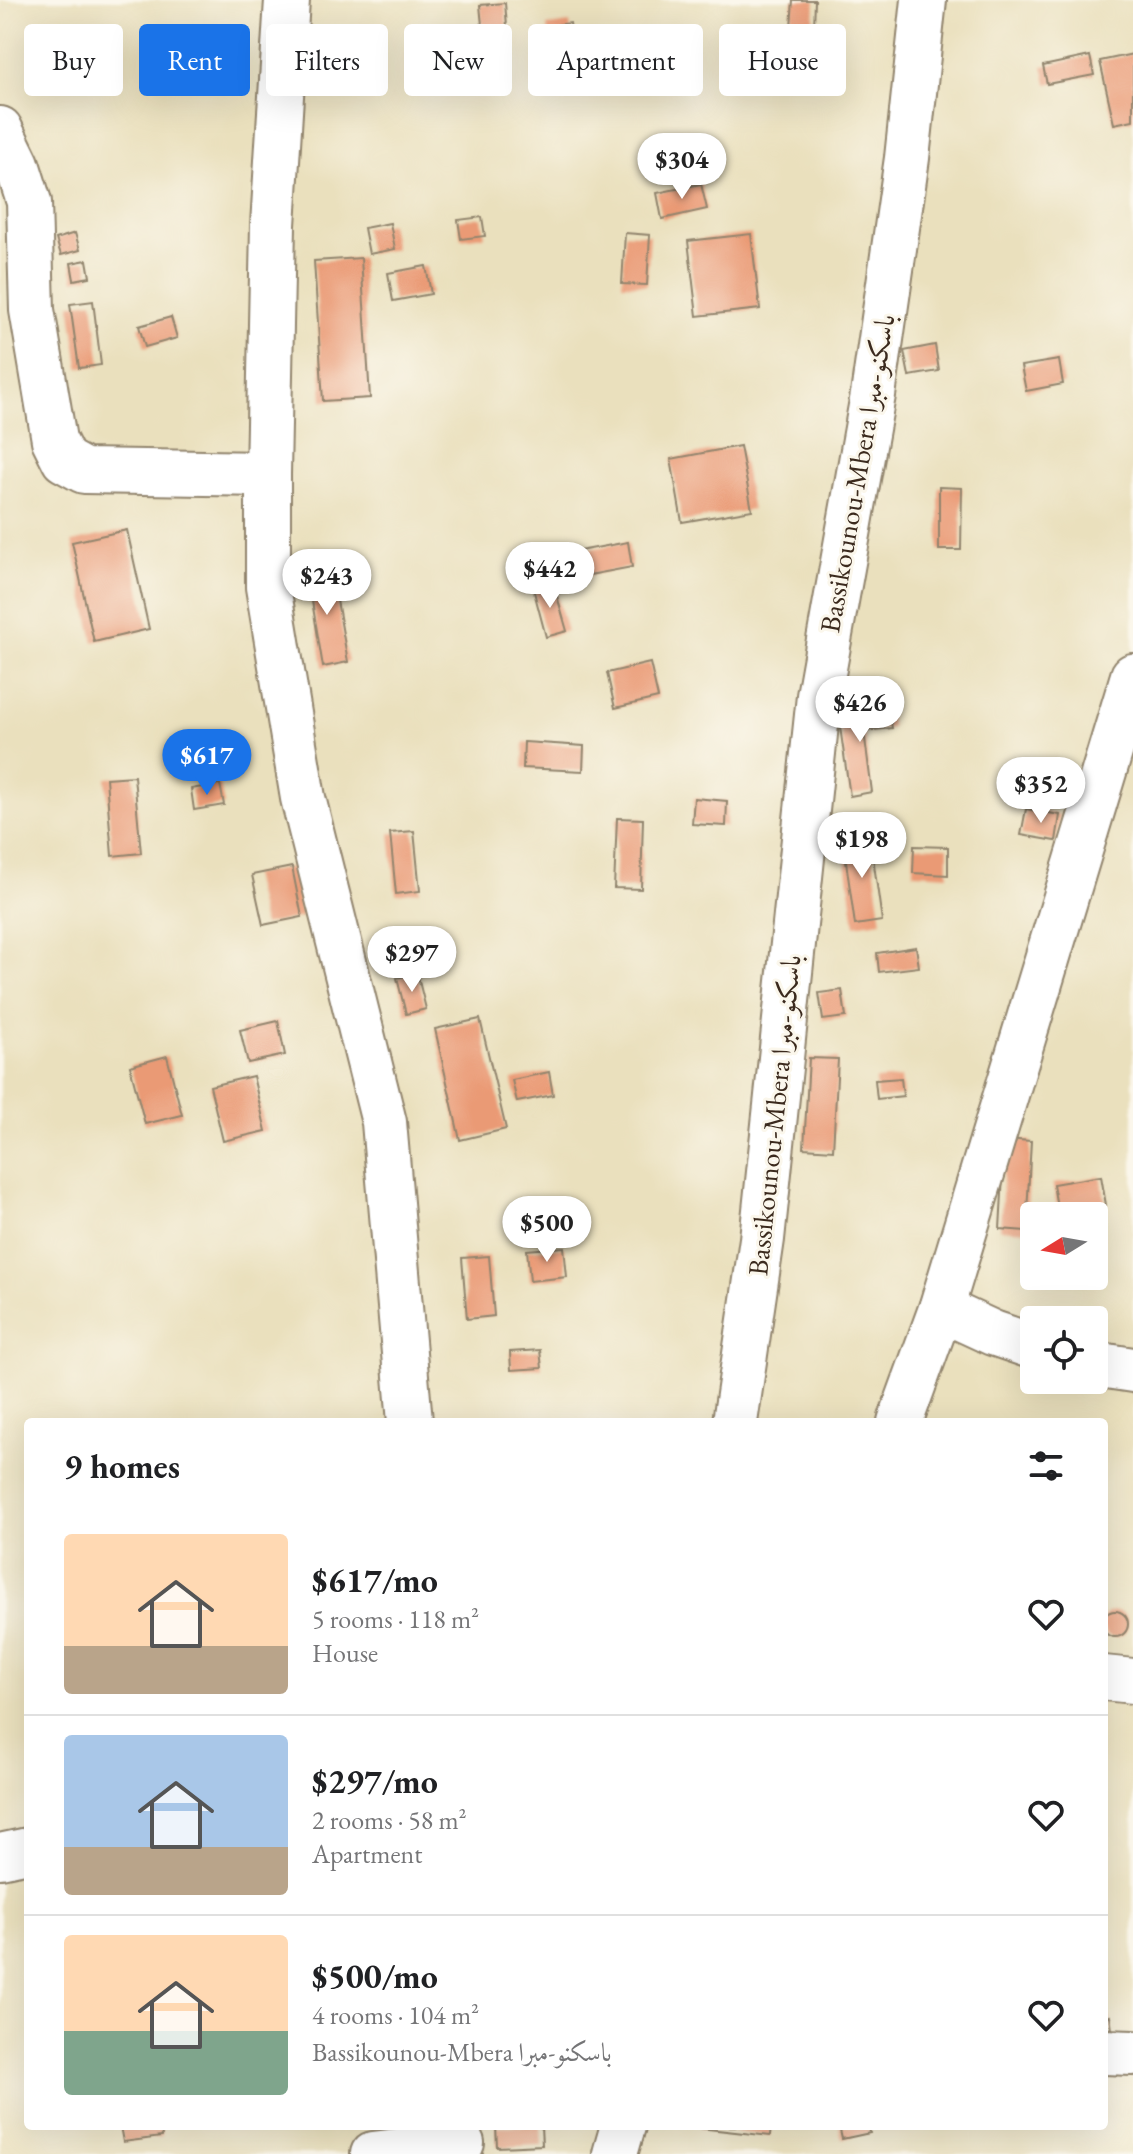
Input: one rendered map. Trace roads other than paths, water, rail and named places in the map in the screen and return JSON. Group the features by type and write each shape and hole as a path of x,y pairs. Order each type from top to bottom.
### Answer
{"street":[{"path":"287,0 273,225 268,587 303,798 384,1122 410,1418"},
{"name":"Bassikounou-Mbera باسكنو-مبرا","path":"736,1418 762,1239 819,696 873,395 907,158 924,0"},
{"path":"0,129 17,164 29,202 32,310 54,440 64,460 84,471 268,474"},
{"path":"901,1418 941,1309 1133,676"},
{"path":"941,1309 1020,1342"},
{"path":"1108,1366 1133,1370"},
{"path":"1108,1678 1133,1681"},
{"path":"0,1856 24,1851"},
{"path":"1108,2052 1133,2053"},
{"path":"615,2154 622,2130"},
{"path":"373,2154 463,2141"}]}
